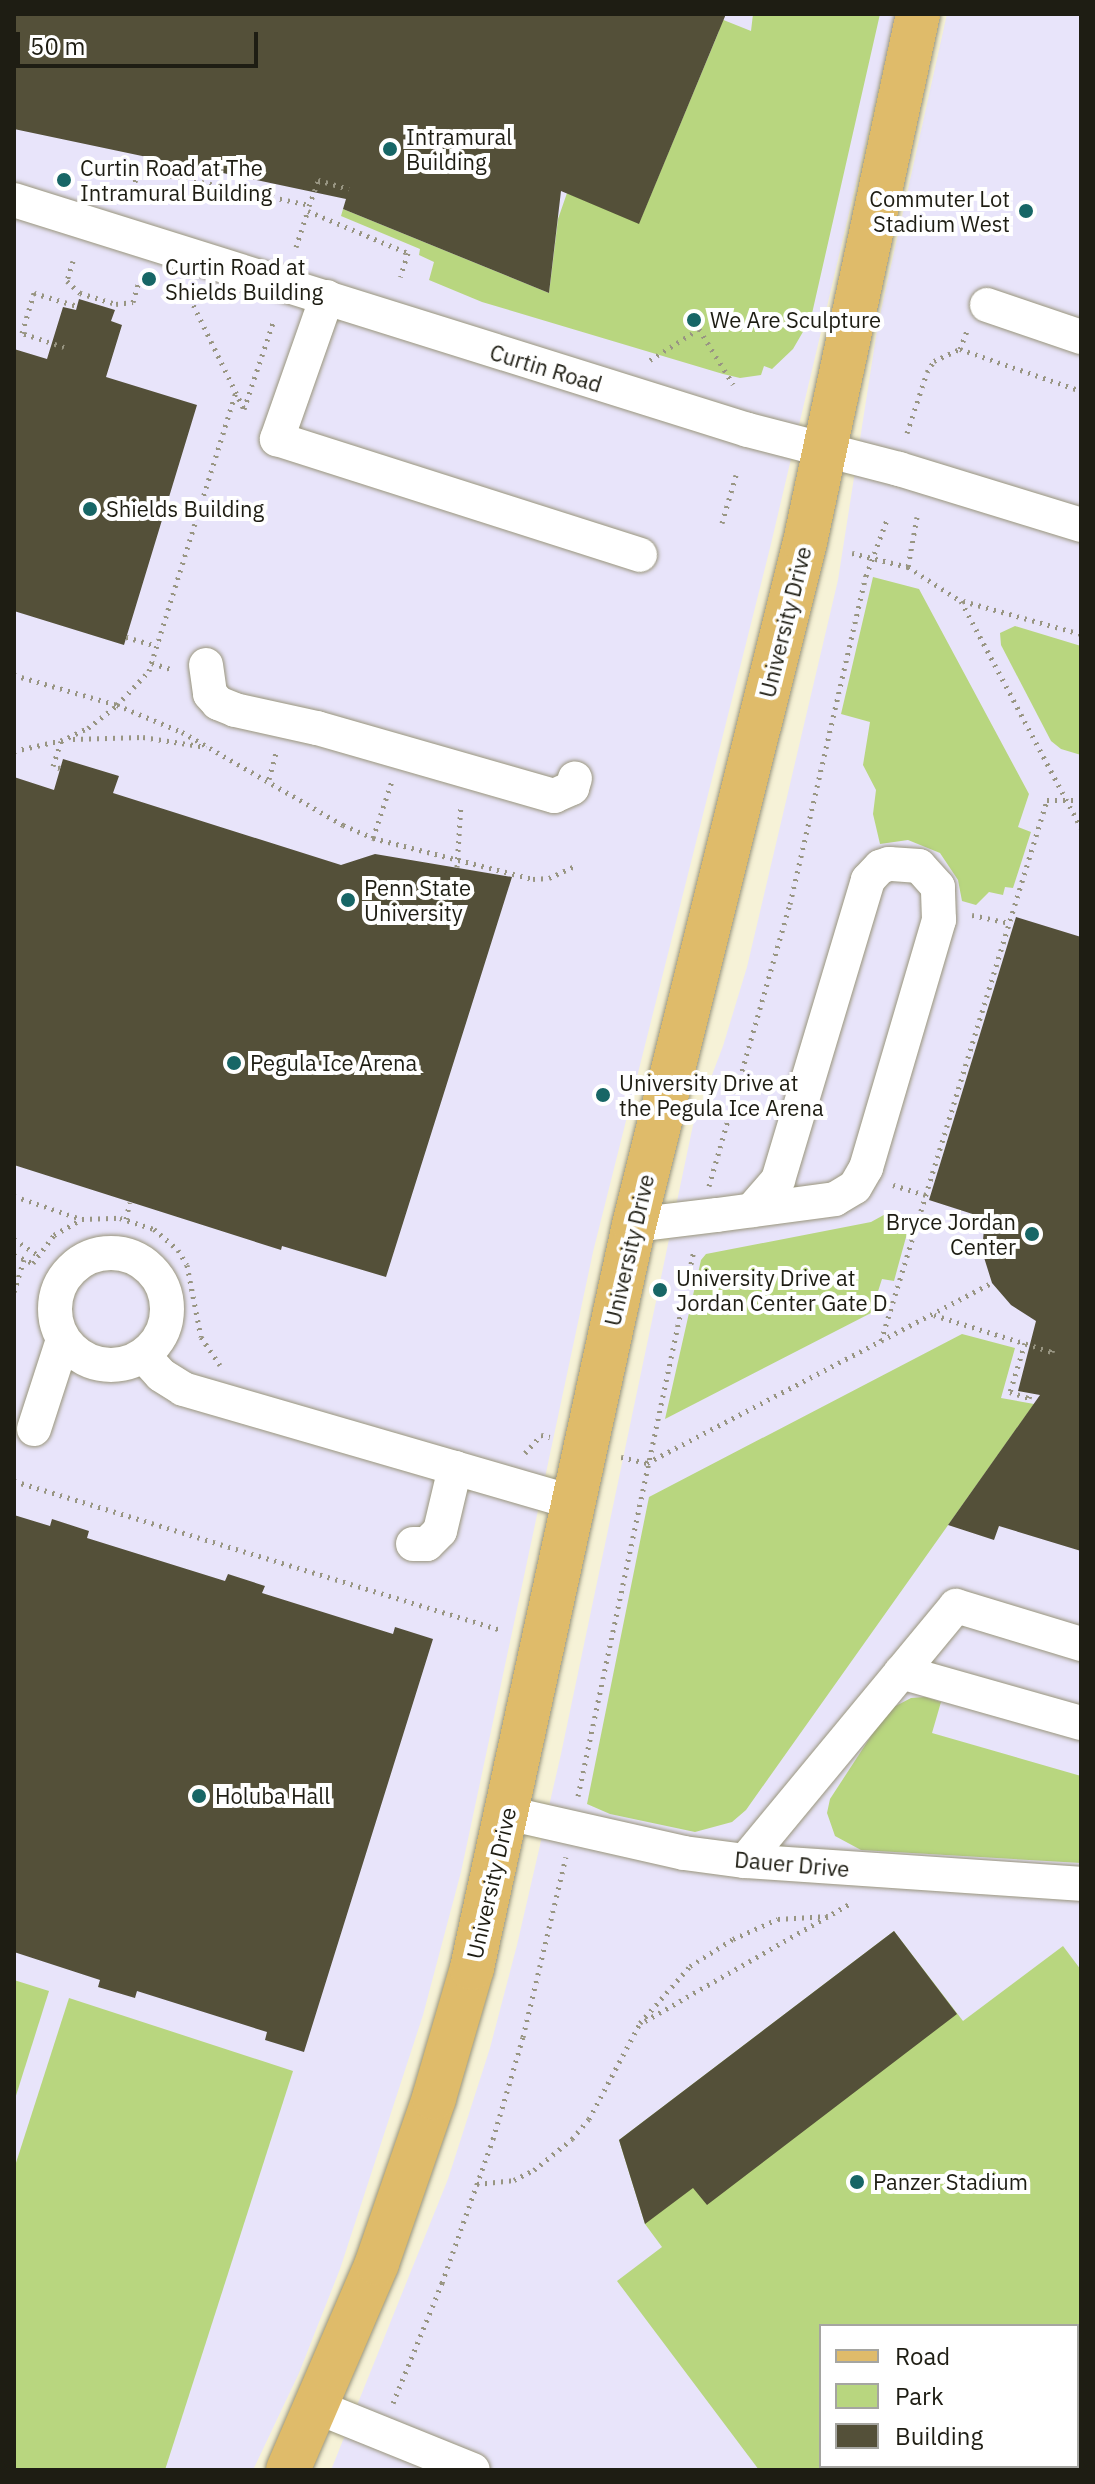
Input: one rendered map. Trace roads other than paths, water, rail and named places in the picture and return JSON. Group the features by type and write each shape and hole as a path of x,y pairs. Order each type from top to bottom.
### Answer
{"main road":[{"name":"University Drive","path":"288,2470 377,2263 434,2098 472,1968 634,1225 784,631 918,14"}],"street":[{"name":"Curtin Road","path":"14,200 705,417 1081,525"},
{"path":"327,297 277,439 640,555"},
{"path":"979,312 1081,337"},
{"path":"206,665 210,694 218,703 554,796 572,788 575,778"},
{"path":"634,1225 752,1210 835,1199 855,1187 863,1176 939,920 938,887 919,866 889,864 880,867 868,880 778,1180 752,1210"},
{"path":"122,1254 142,1262 158,1277 166,1297 163,1329 144,1356 125,1365 103,1366 80,1357 63,1340 55,1320 56,1297 64,1277 90,1258 122,1254"},
{"path":"34,1429 63,1340"},
{"path":"144,1356 161,1375 183,1389 573,1502"},
{"path":"413,1544 427,1544 440,1531 455,1468"},
{"path":"745,1861 956,1606 1081,1644"},
{"path":"901,1672 1081,1723"},
{"name":"Dauer Drive","path":"507,1813 684,1853 745,1861 1081,1884"},
{"path":"317,2407 473,2470"}],"place":[{"name":"Intramural Building","path":"390,149"},
{"name":"Curtin Road at The Intramural Building","path":"64,180"},
{"name":"Commuter Lot Stadium West","path":"1026,211"},
{"name":"Curtin Road at Shields Building","path":"149,279"},
{"name":"We Are Sculpture","path":"694,320"},
{"name":"Shields Building","path":"90,509"},
{"name":"Penn State University","path":"348,900"},
{"name":"Pegula Ice Arena","path":"234,1063"},
{"name":"University Drive at the Pegula Ice Arena","path":"603,1095"},
{"name":"Bryce Jordan Center","path":"1032,1234"},
{"name":"University Drive at Jordan Center Gate D","path":"660,1290"},
{"name":"Holuba Hall","path":"199,1796"},
{"name":"Panzer Stadium","path":"857,2182"}]}
